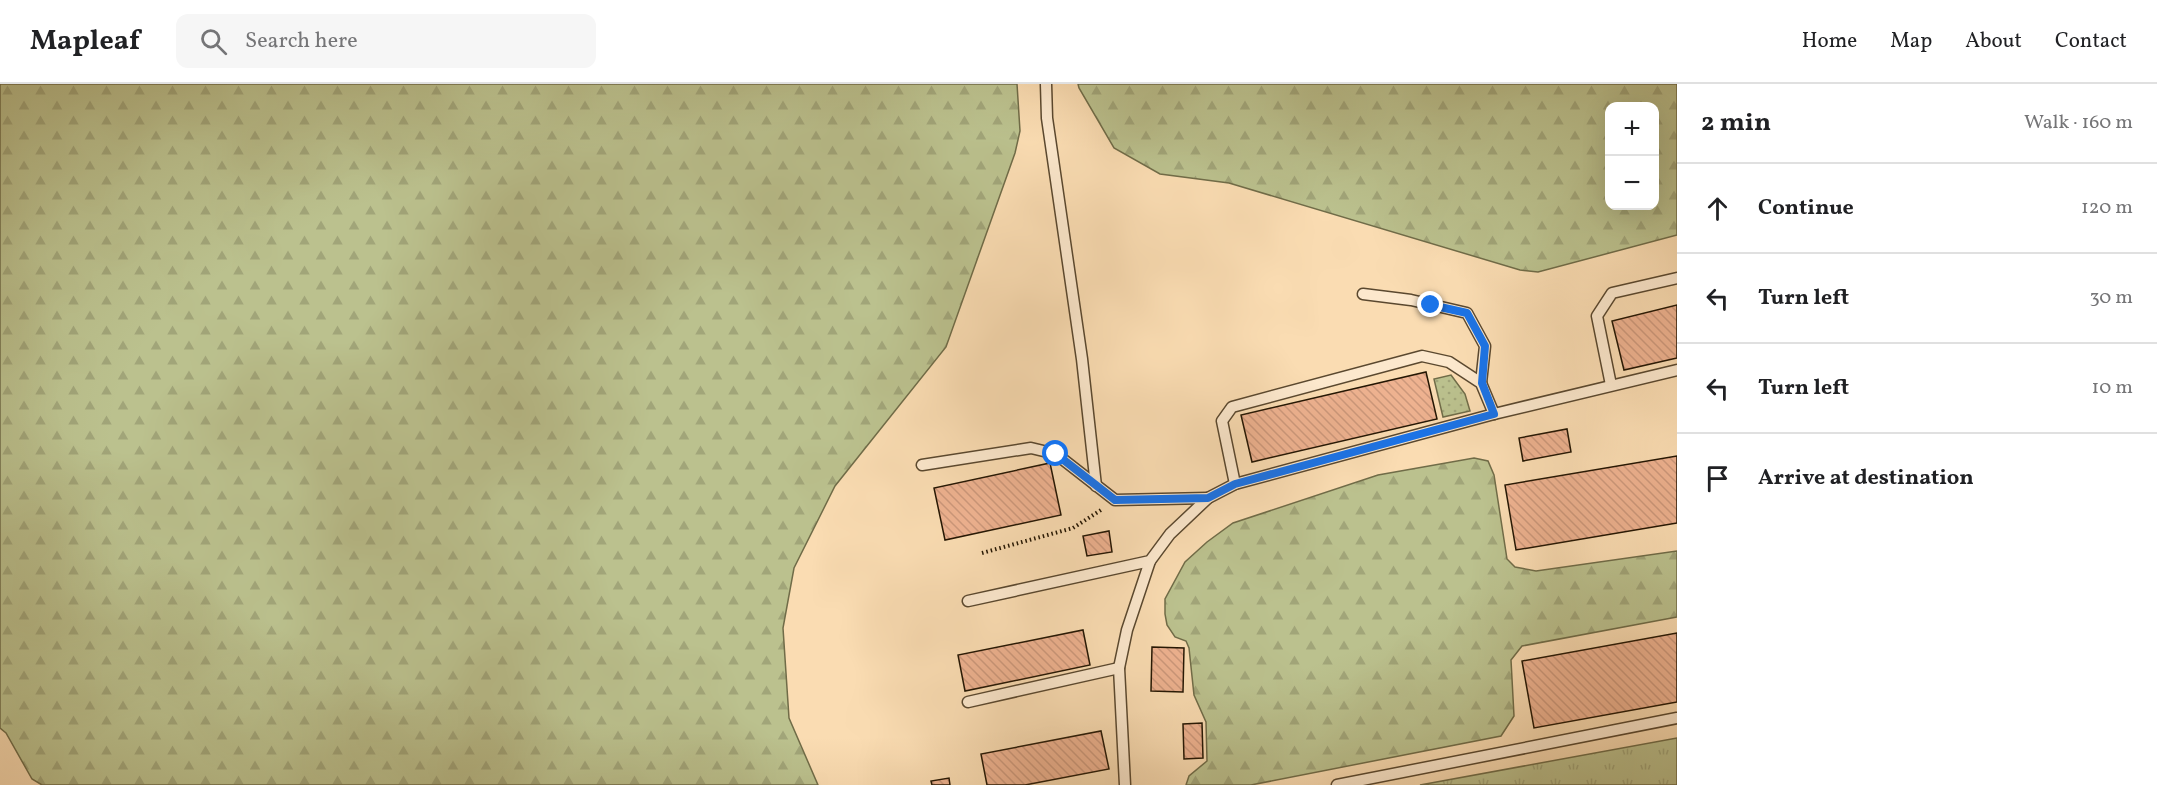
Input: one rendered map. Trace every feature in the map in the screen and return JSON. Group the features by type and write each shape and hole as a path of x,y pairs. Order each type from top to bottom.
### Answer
{"lane":[{"path":"1046,84 1047,118 1082,358 1096,486"},
{"path":"1611,385 1597,316 1612,292 1677,278"},
{"path":"1364,294 1411,300 1467,313 1485,346 1482,383 1494,414"},
{"path":"1235,484 1222,421 1232,407 1422,356 1449,362 1482,383"},
{"path":"1125,785 1119,668 1127,630 1150,561 1170,534 1208,498 1235,484 1494,414 1677,370"},
{"path":"922,465 1031,448 1056,454 1115,500 1208,498"},
{"path":"968,601 1150,561"},
{"path":"968,702 1119,668"},
{"path":"1337,785 1677,718"}],"path":[{"path":"982,553 1073,528 1115,500"}],"green space":[{"path":"0,84 1017,84 1020,131 1015,153 946,347 835,486 794,568 783,628 789,718 818,785 42,785 32,779 6,733 0,728"},
{"path":"1078,84 1677,84 1677,235 1538,272 1520,270 1229,183 1160,174 1114,148"},
{"path":"1451,375 1465,394 1470,411 1443,417 1434,379"},
{"path":"1474,458 1488,461 1494,475 1507,559 1515,567 1536,571 1677,551 1677,617 1522,646 1511,660 1514,716 1501,736 1251,785 1186,785 1189,776 1207,761 1206,722 1194,695 1189,648 1186,641 1175,637 1167,625 1165,614 1165,599 1185,562 1233,523 1378,475"},
{"path":"1677,738 1677,785 1420,785"}],"building":[{"path":"1677,305 1677,358 1624,370 1612,321"},
{"path":"1426,372 1437,419 1252,462 1241,415"},
{"path":"1567,429 1571,452 1523,461 1519,438"},
{"path":"1677,456 1677,523 1516,550 1505,485"},
{"path":"1050,463 1061,515 945,540 934,488"},
{"path":"1109,531 1112,552 1087,556 1083,536"},
{"path":"1083,630 1090,665 965,691 958,655"},
{"path":"1677,633 1677,702 1534,728 1522,661"},
{"path":"1152,647 1184,648 1183,692 1151,691"},
{"path":"1202,723 1203,758 1184,759 1183,724"},
{"path":"1101,731 1109,769 1025,785 987,785 981,754"},
{"path":"949,778 950,785 932,785 931,781"}],"route":[{"path":"1056,454 1115,500 1208,498 1235,484 1494,414 1482,383 1485,346 1467,313 1431,305"}]}
